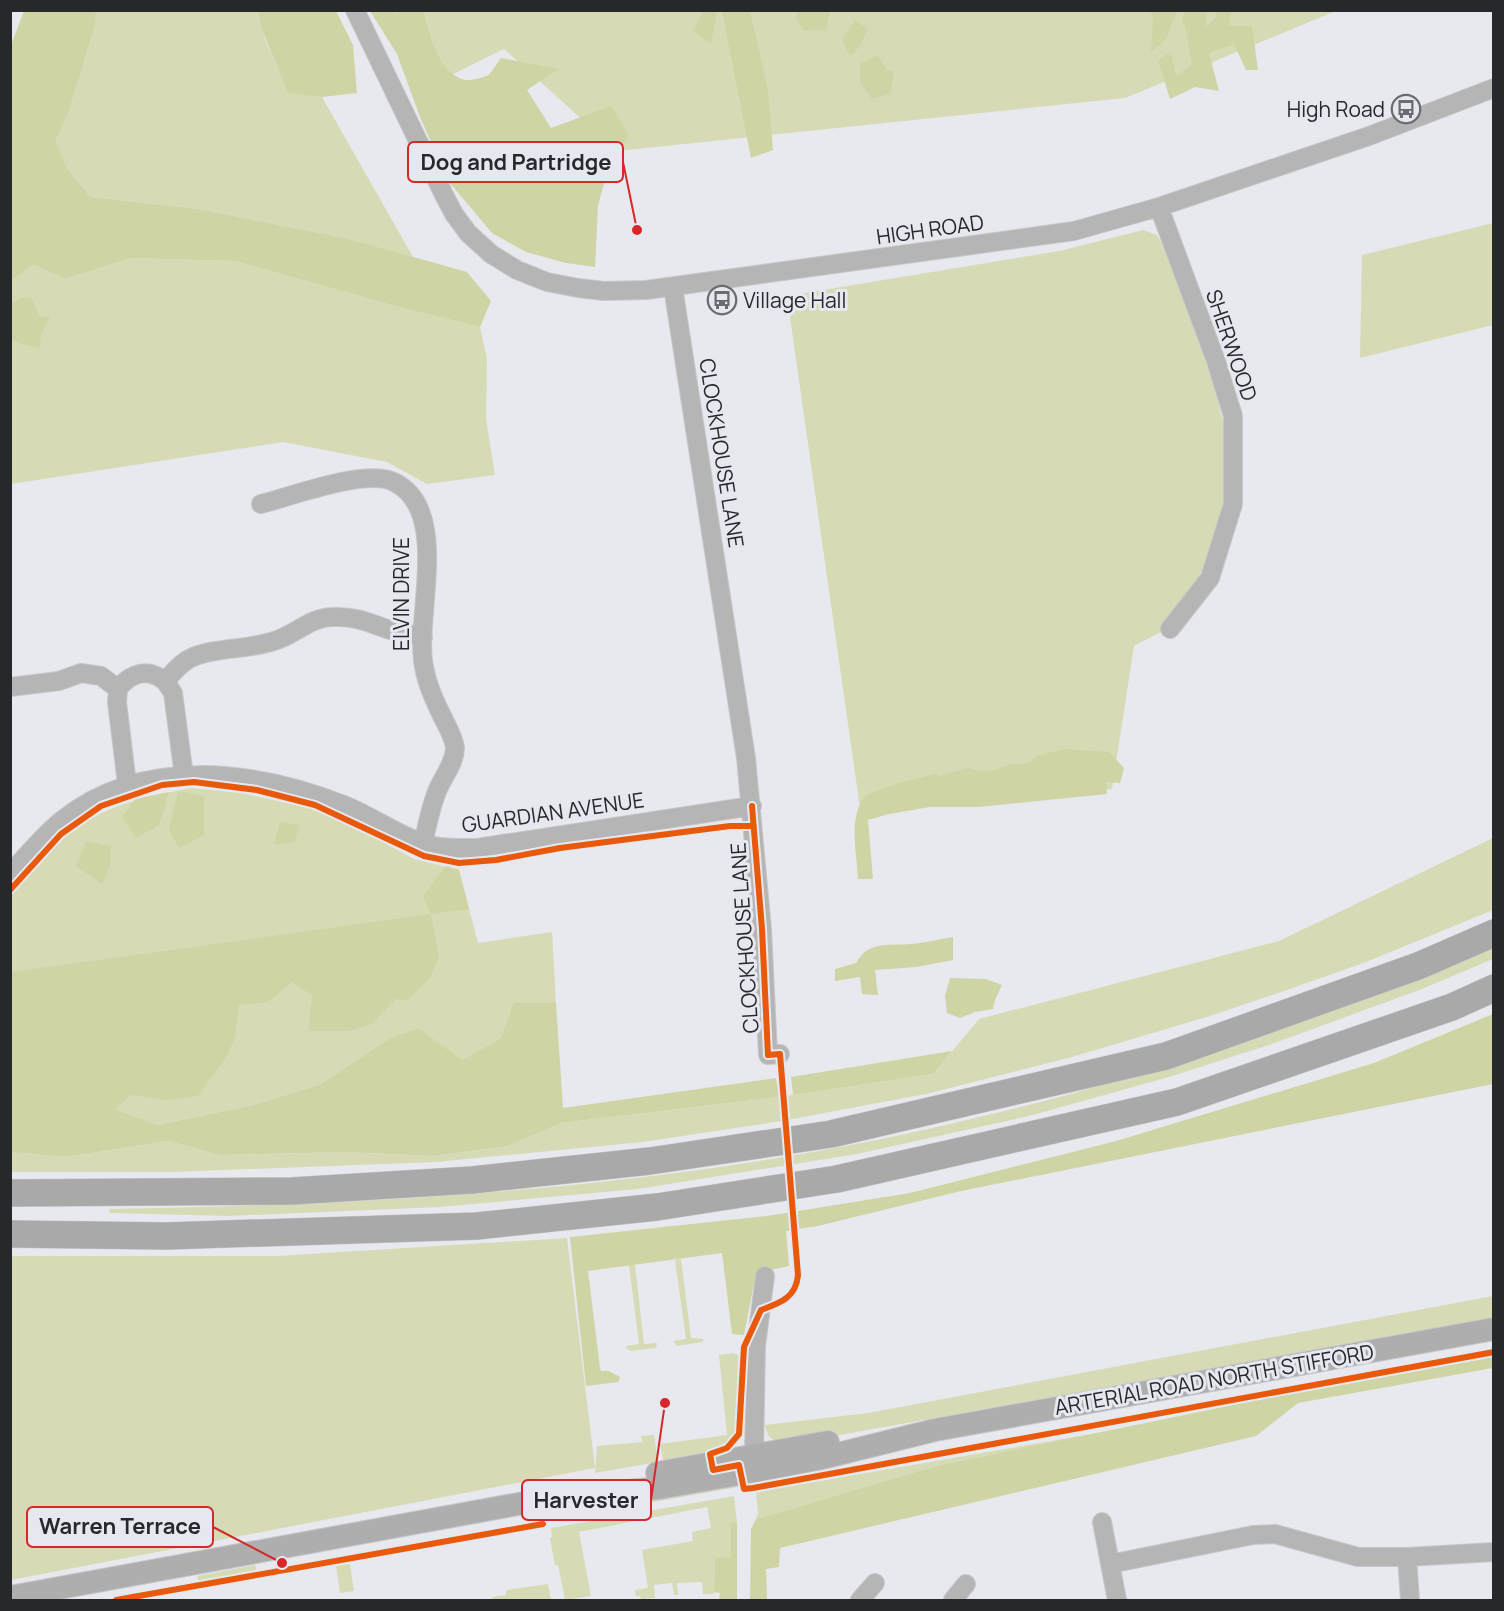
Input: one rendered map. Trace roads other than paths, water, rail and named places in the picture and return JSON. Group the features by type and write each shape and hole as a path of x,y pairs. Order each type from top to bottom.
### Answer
{"highway":[{"path":"10,1193 292,1191 472,1180 650,1161 831,1134 1166,1056 1418,966 1494,933"},
{"path":"10,1234 177,1236 477,1226 657,1207 837,1179 1177,1102 1452,1007 1494,988"}],"main road":[{"name":"ARTERIAL ROAD NORTH STIFFORD","path":"10,1597 560,1498 658,1473 754,1454 934,1430 1494,1329"},
{"name":"ARTERIAL ROAD NORTH STIFFORD","path":"560,1498 659,1488 756,1471 818,1459 934,1430"}],"street":[{"name":"HIGH ROAD","path":"355,10 454,214 468,233 490,254 517,270 547,282 604,291 674,287 1043,236 1103,224 1369,136 1494,88"},
{"name":"SHERWOOD","path":"1159,207 1216,361 1233,417 1233,504 1210,578 1170,629"},
{"name":"CLOCKHOUSE LANE","path":"674,287 752,806 772,1060"},
{"name":"ELVIN DRIVE","path":"261,504 358,478 379,477 395,482 408,492 417,505 424,522 426,547 423,666 431,692 455,746 454,756 435,795 423,843"},
{"path":"165,681 190,658 201,654 256,647 278,640 306,623 332,617 364,620 388,629 423,637"},
{"path":"127,784 117,702 118,688 124,681 142,672 151,673 165,681 173,693 184,776"},
{"path":"10,687 59,681 81,673 100,676 118,688"},
{"name":"GUARDIAN AVENUE","path":"10,874 61,821 91,801 127,784 184,776 226,776 271,782 309,792 363,813 423,843 446,848 477,848 752,806"},
{"path":"754,1454 756,1346 765,1276"},
{"path":"1102,1522 1117,1600"},
{"path":"1110,1564 1253,1535 1275,1534 1358,1557 1407,1557 1494,1552"},
{"path":"1407,1557 1410,1600"},
{"path":"861,1600 875,1583"},
{"path":"953,1600 966,1584"}],"place":[{"name":"High Road","path":"1406,109"},
{"name":"Dog and Partridge","path":"637,230"},
{"name":"Village Hall","path":"722,300"},
{"name":"Harvester","path":"665,1403"},
{"name":"Warren Terrace","path":"282,1563"}]}
